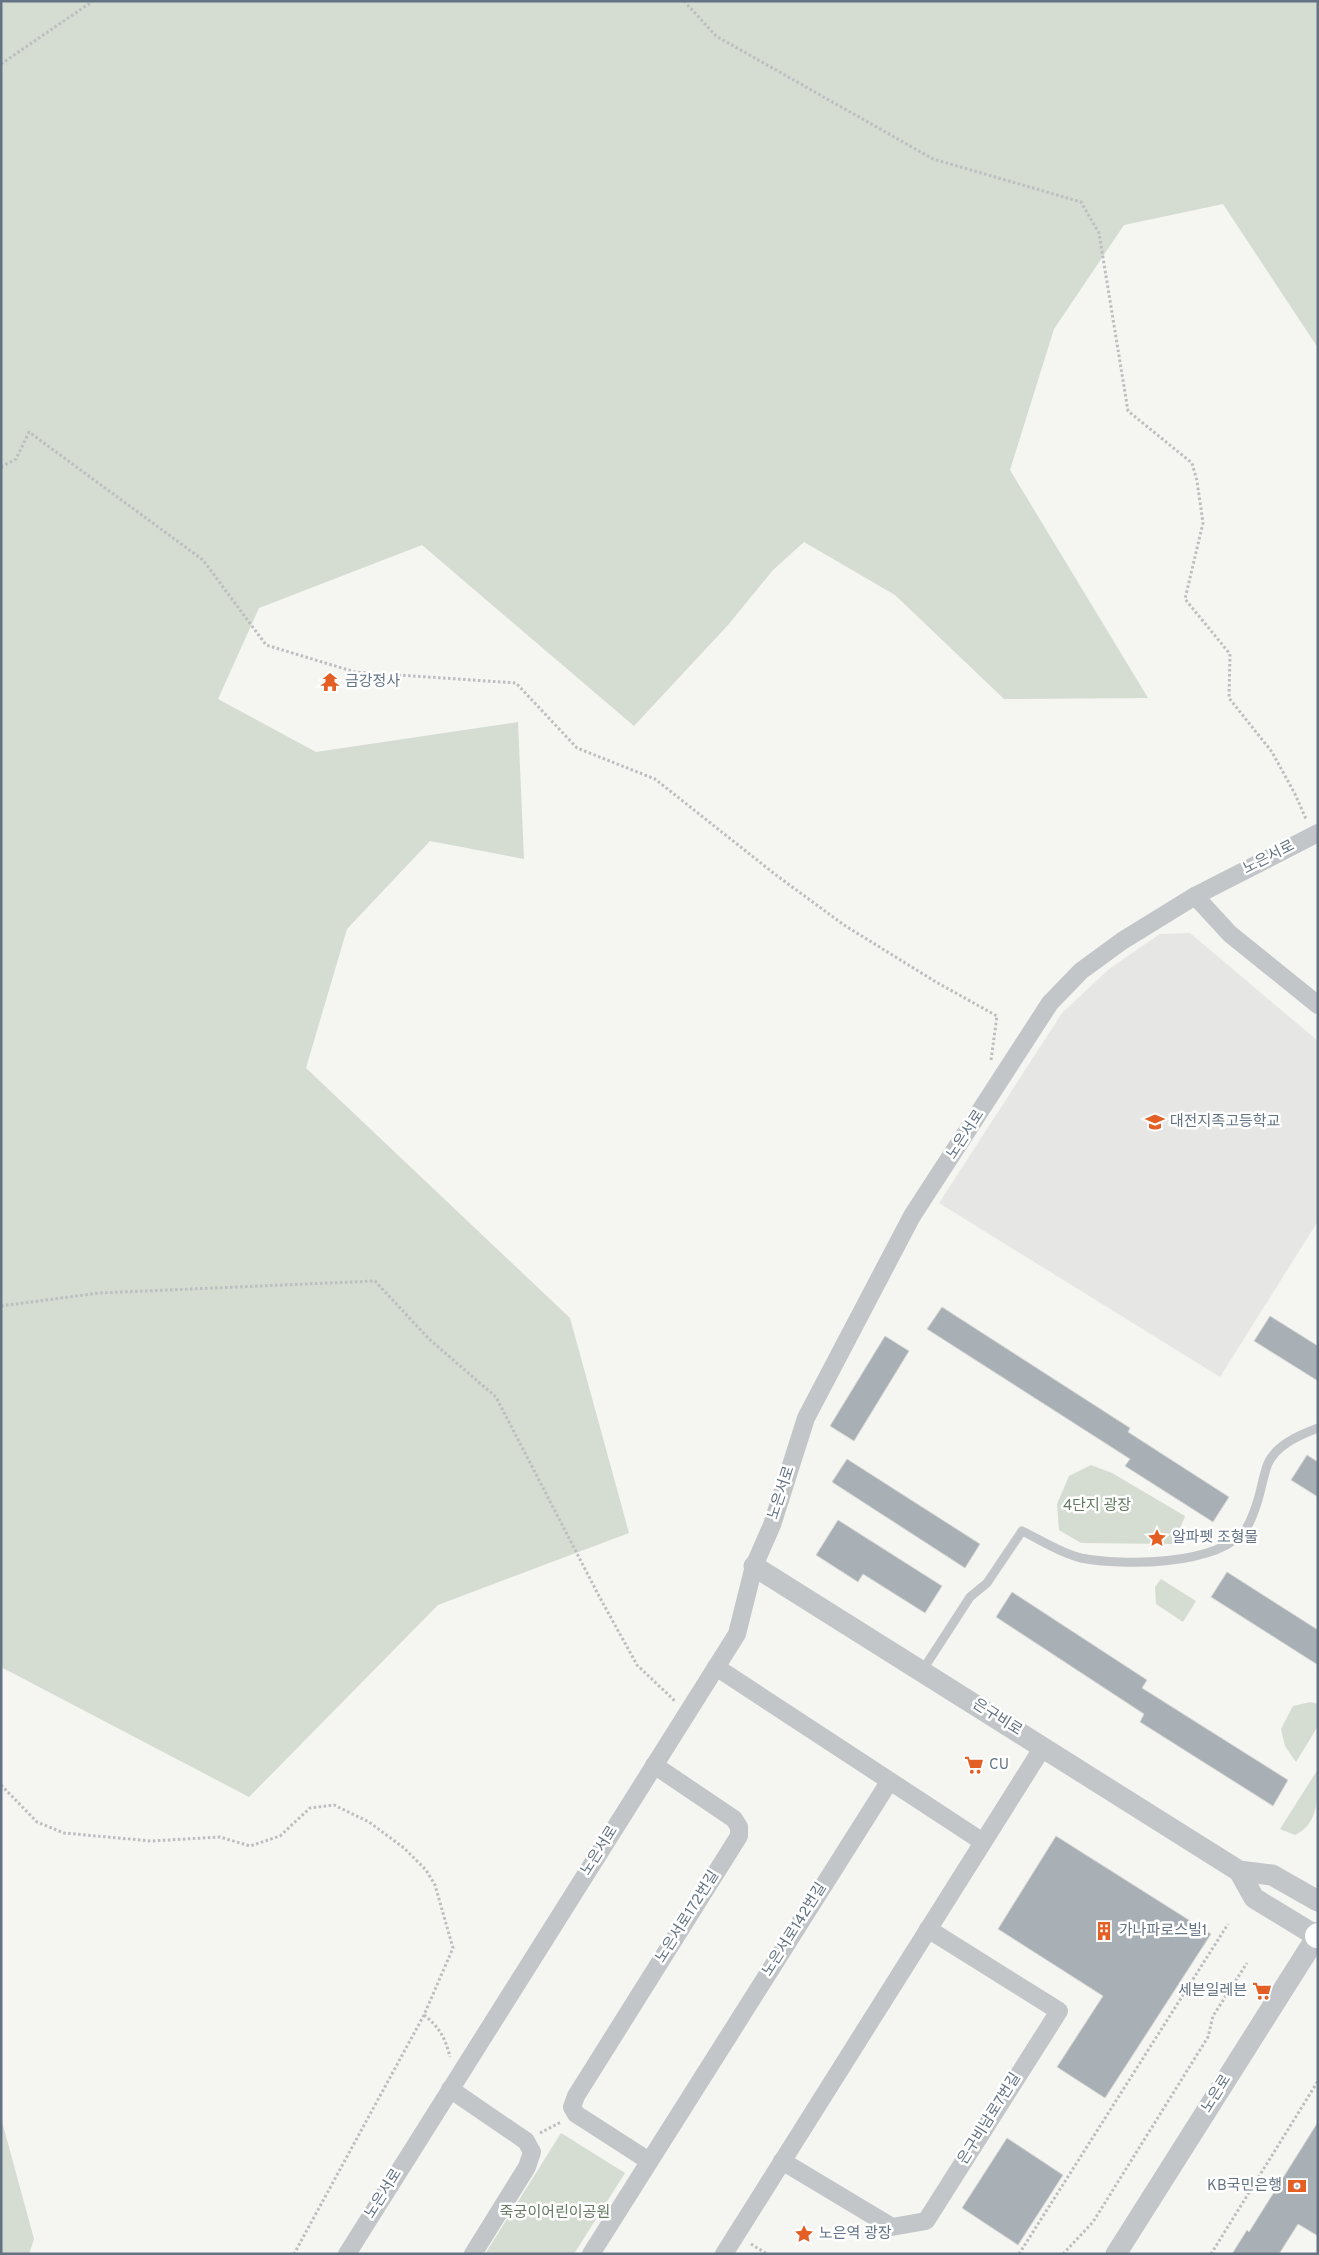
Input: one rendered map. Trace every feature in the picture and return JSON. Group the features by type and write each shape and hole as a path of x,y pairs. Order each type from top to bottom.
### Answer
{"street":[{"name":"노은서로","path":"347,2254 737,1634 754,1566 772,1525 806,1418 912,1216 1050,1003 1089,965 1122,941 1195,896 1316,834"},
{"path":"1195,896 1230,934 1318,1005"},
{"name":"은구비로","path":"754,1566 1239,1871 1272,1875 1318,1901"},
{"path":"716,1668 983,1842"},
{"path":"724,2254 1042,1747"},
{"name":"노은서로172번길","path":"576,2114 572,2107 576,2096 739,1836 739,1827 734,1819 654,1765"},
{"name":"노은서로142번길","path":"591,2254 889,1782"},
{"name":"은구비로","path":"1239,1871 1254,1898 1318,1936"},
{"name":"은구비남로7번길","path":"782,2161 892,2227 926,2220 1059,2011 928,1929"},
{"name":"노은로","path":"1116,2254 1318,1936"},
{"path":"450,2089 529,2146 527,2167 473,2254"},
{"path":"576,2114 649,2161"}],"lane":[{"path":"922,1672 970,1598 988,1583 1022,1531 1080,1557 1127,1563 1191,1557 1215,1550 1236,1540 1245,1530 1255,1510 1267,1464 1279,1449 1303,1434 1318,1428"}],"path":[{"path":"1,64 93,1"},
{"path":"684,1 716,36 933,159 1081,202 1099,233 1128,411 1192,463 1198,481 1203,523 1185,599 1230,654 1229,698 1272,752 1316,834"},
{"path":"1,467 16,459 29,432 203,560 266,645 355,672 516,684 577,748 655,779 776,875 844,925 936,982 997,1016 991,1064"},
{"path":"1,1306 99,1293 375,1281 428,1338 496,1397 599,1596 637,1665 679,1705 688,1711"},
{"path":"1,1785 37,1822 73,1834 151,1841 220,1837 250,1846 280,1836 310,1808 334,1805 369,1822 404,1848 426,1870 435,1885 453,1948 424,2014 294,2254"},
{"path":"1019,2254 1228,1924"},
{"path":"1063,2254 1093,2222 1208,2037 1213,2016 1247,1963"},
{"path":"424,2014 439,2027 446,2042 454,2070 460,2074"},
{"path":"1211,2254 1318,2081"},
{"path":"529,2146 576,2114"}],"shaded area":[{"name":"대전지족고등학교","path":"1190,933 1318,1041 1318,1221 1220,1377 939,1203 1062,1013 1109,969 1160,934"}],"green space":[{"path":"1,1 1318,1 1318,348 1223,204 1124,225 1054,329 1010,470 1148,698 1004,699 895,595 804,542 773,570 728,625 634,726 422,545 259,608 218,699 316,752 518,722 524,859 430,841 347,929 306,1068 570,1318 629,1533 438,1605 249,1797 1,1667"},
{"name":"4단지 광장","path":"1091,1465 1112,1473 1185,1516 1174,1544 1081,1543 1059,1530 1057,1504 1069,1476"},
{"path":"1161,1579 1196,1601 1183,1622 1156,1604 1155,1587"},
{"path":"1311,1702 1318,1704 1318,1726 1296,1762 1285,1746 1281,1729 1293,1706"},
{"path":"1318,1769 1316,1808 1309,1824 1295,1835 1280,1829"},
{"path":"1,2118 34,2239 29,2254 1,2254"},
{"name":"죽궁이어린이공원","path":"561,2133 625,2173 574,2254 485,2254"}],"building":[{"path":"942,1307 1130,1428 1128,1432 1229,1497 1213,1522 1125,1466 1130,1459 927,1329"},
{"path":"1270,1316 1318,1346 1318,1381 1254,1341"},
{"path":"885,1336 909,1351 854,1441 830,1426"},
{"path":"1307,1455 1318,1462 1318,1497 1291,1480"},
{"path":"847,1459 980,1544 965,1568 832,1482"},
{"path":"838,1520 942,1586 925,1613 863,1574 858,1582 816,1555"},
{"path":"1227,1572 1318,1630 1318,1665 1211,1597"},
{"path":"1012,1592 1147,1680 1142,1688 1288,1780 1273,1806 1140,1722 1144,1714 996,1617"},
{"name":"가나파로스빌1","path":"1056,1836 1211,1934 1105,2098 1057,2067 1103,1996 998,1929"},
{"path":"1318,2122 1318,2236 1298,2224 1279,2254 1232,2254 1247,2230 1249,2232"},
{"path":"1007,2138 1063,2175 1018,2245 962,2208"}],"place":[{"name":"금강정사","path":"330,682"},
{"name":"대전지족고등학교","path":"1155,1122"},
{"name":"알파펫 조형물","path":"1157,1538"},
{"name":"CU","path":"974,1765"},
{"name":"가나파로스빌1","path":"1104,1931"},
{"name":"세븐일레븐","path":"1262,1991"},
{"name":"KB국민은행","path":"1297,2186"},
{"name":"노은역 광장","path":"804,2234"}]}
